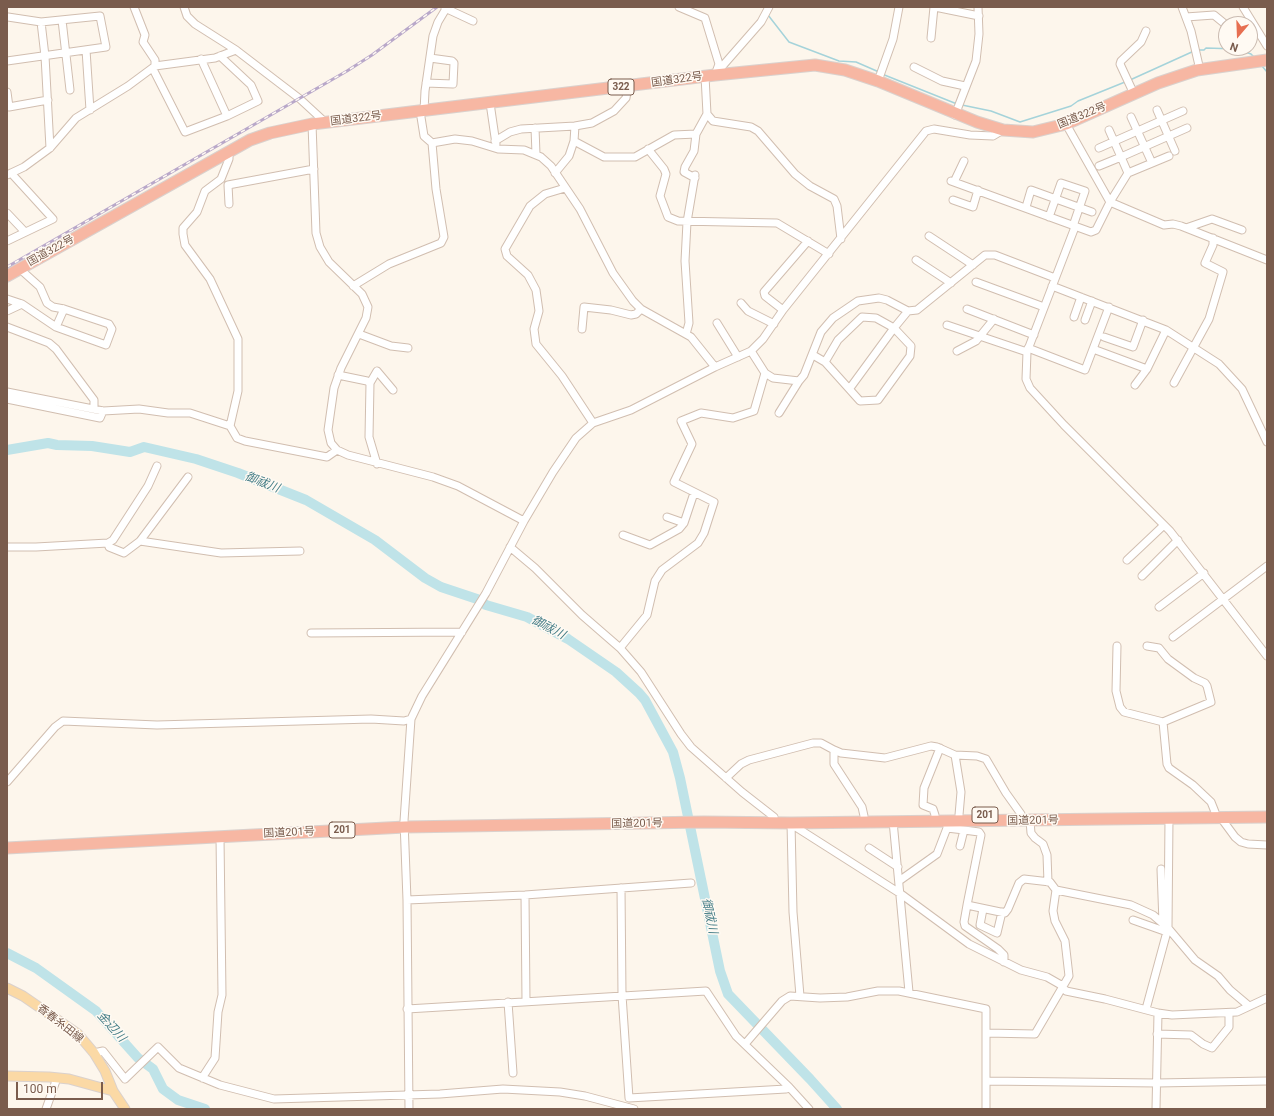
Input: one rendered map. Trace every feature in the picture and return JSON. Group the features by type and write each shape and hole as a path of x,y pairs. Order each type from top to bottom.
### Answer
{"highway":[{"name":"国道322号","path":"7,276 250,140 270,133 312,124 710,76 814,65 879,78 958,108 1003,130 1033,132 1066,124 1158,83 1200,70 1267,60"},
{"name":"国道201号","path":"7,841 404,824 935,815 1026,818 1169,819 1267,810"},
{"name":"国道201号","path":"704,819 791,823 893,821 947,825 1026,818 1218,815 1267,817"},
{"name":"国道201号","path":"7,848 220,837 404,824"}],"main road":[{"name":"香春糸田線","path":"7,988 23,996 78,1034 94,1053 105,1071 113,1092 125,1109"},
{"path":"7,1076 57,1078 94,1085 113,1092"}],"street":[{"path":"134,7 145,35 143,42 155,60 154,67 185,132 227,116 258,101 252,85 220,56"},
{"path":"184,7 188,16 195,24 236,50 300,99 326,123"},
{"path":"679,7 706,18 719,64 710,76 707,114 696,134 694,151 685,167 684,172 695,176 687,222 685,261 689,323 686,334"},
{"path":"710,76 761,22 769,7"},
{"path":"879,78 893,39 899,7"},
{"path":"930,38 934,7 979,16"},
{"path":"958,108 965,86 976,61 979,16 978,7"},
{"path":"1182,7 1191,31 1200,70"},
{"path":"1243,7 1267,46"},
{"path":"353,286 390,264 436,245 443,240 445,235 436,189 432,143 424,136 422,111 436,27 446,8 473,21"},
{"path":"1186,17 1214,15 1218,18"},
{"path":"7,20 7,16 41,22 100,16 106,47 7,61"},
{"path":"62,20 70,90"},
{"path":"41,22 45,56 50,148"},
{"path":"1134,94 1120,64 1121,61 1141,42 1146,31"},
{"path":"86,50 90,110"},
{"path":"7,240 53,219 9,174 24,167 50,148 76,118 154,67 220,56 236,50"},
{"path":"426,83 453,84 454,63 452,60 430,58"},
{"path":"201,59 227,116"},
{"path":"914,67 942,81 965,86"},
{"path":"495,141 510,132 521,129 575,126 592,123 614,111 626,98 628,86"},
{"path":"7,92 9,107 48,100"},
{"path":"490,103 496,148"},
{"path":"964,161 953,182 1026,207 1074,227 1091,232 1096,230 1110,202 1128,172 1152,163 1172,153 1168,136 1157,110"},
{"path":"1099,148 1183,111"},
{"path":"707,114 714,120 751,127 758,131 795,174 810,186 834,199 837,206 841,239"},
{"path":"1131,117 1152,163"},
{"path":"312,124 316,233 320,247 329,262 365,298 368,307 366,318 338,375 334,388 328,430 331,443 337,450 348,455 377,464 433,477 458,486 524,521"},
{"path":"1066,124 1083,158 1110,202 1164,225 1173,224 1186,228 1267,260"},
{"path":"555,173 569,156 574,141 575,126"},
{"path":"535,128 536,154"},
{"path":"1099,166 1187,128"},
{"path":"409,1109 407,900 404,824 411,719 422,696 486,593 524,521 566,451 576,438 593,423 631,410 715,367 751,351 926,131 934,129 970,135 993,136 1003,130"},
{"path":"1109,130 1128,172"},
{"path":"574,141 604,157 635,157 674,135 696,134"},
{"path":"432,143 460,139 496,148 524,150 536,154 546,162 555,173 580,209 613,273 632,301 641,309 686,334 696,342 715,367"},
{"path":"648,149 664,169 666,174 660,196 665,214 672,219 687,222 777,224 829,254"},
{"path":"229,151 229,159 221,178 205,191 197,212 184,228 183,234 185,245 210,279 238,339 238,391 230,426"},
{"path":"229,204 228,185 314,170"},
{"path":"1049,217 1061,183 1085,191 1074,227 1028,350 1026,374 1030,388 1064,425 1178,540 1267,656"},
{"path":"565,188 545,194 530,206 505,249 507,256 528,276 536,290 539,311 534,329 536,344 562,376 593,423"},
{"path":"953,200 973,207 978,190"},
{"path":"1026,207 1031,190 1092,212"},
{"path":"7,213 25,232"},
{"path":"1186,228 1212,219 1242,230"},
{"path":"929,236 973,264"},
{"path":"1174,383 1210,319 1223,272 1205,263 1213,245 1213,238"},
{"path":"783,310 765,296 764,292 808,241"},
{"path":"779,413 804,375 821,332 833,318 858,301 879,298 887,300 908,311 917,310 985,255 995,255 1055,278"},
{"path":"916,260 951,283"},
{"path":"7,299 22,304 56,328 106,345 112,329 109,324 64,309 53,307 48,303 40,286 20,269"},
{"path":"976,282 1044,307"},
{"path":"1052,286 1166,330 1219,364 1238,383 1267,442"},
{"path":"1074,317 1081,296"},
{"path":"1085,320 1092,301"},
{"path":"741,303 748,311 774,324"},
{"path":"7,311 22,304"},
{"path":"582,329 584,307 611,310 631,315 636,314 641,309"},
{"path":"947,325 978,337 1028,350 1085,370 1109,307"},
{"path":"56,328 64,309"},
{"path":"967,309 1034,334"},
{"path":"850,388 908,311"},
{"path":"813,355 825,362 850,388 860,401 878,400 910,356 912,346 894,328 876,318 862,317 838,340 825,362"},
{"path":"957,351 976,341 994,320"},
{"path":"1104,337 1133,347 1143,320"},
{"path":"718,323 738,357"},
{"path":"7,327 49,343 56,349 94,400 94,409"},
{"path":"1135,385 1147,370 1166,330"},
{"path":"359,334 391,346 408,348"},
{"path":"1093,349 1147,370"},
{"path":"751,351 765,373 773,378 799,381"},
{"path":"377,464 369,438 370,383 377,371 393,390"},
{"path":"620,648 647,615 655,581 662,570 698,543 704,534 714,502 674,482 692,444 681,421 701,413 733,418 754,411 765,373"},
{"path":"338,375 367,381 370,383"},
{"path":"7,392 103,411 138,409 168,413 190,413 230,426 237,438 245,441 327,457 337,450"},
{"path":"7,399 100,418 103,411"},
{"path":"7,547 108,543 113,540 148,486 157,466"},
{"path":"108,543 109,548 124,553 140,541 188,477"},
{"path":"623,535 650,544 679,529 684,523 694,493"},
{"path":"667,517 684,523"},
{"path":"1127,560 1164,525"},
{"path":"1142,576 1178,540"},
{"path":"140,541 221,553 300,551"},
{"path":"510,547 535,568 582,615 620,648 641,672 691,747 774,817"},
{"path":"1173,637 1267,566"},
{"path":"1159,606 1204,573"},
{"path":"311,633 462,632"},
{"path":"1117,646 1116,691 1120,707 1124,712 1163,722 1211,702 1205,683 1194,678 1168,659 1159,648 1147,646"},
{"path":"7,782 55,727 63,721 157,725 371,719 404,721 411,719"},
{"path":"1163,722 1166,764 1193,785 1211,802 1218,815 1234,837 1248,844 1267,845"},
{"path":"726,778 741,764 749,760 813,743 821,743 841,753 885,758 931,746 940,748 955,755 977,756 986,759 1006,793 1026,818 1031,833 1035,838 1044,844 1047,855 1048,882"},
{"path":"935,815 933,809 923,805 924,788 940,748"},
{"path":"834,750 834,764 862,807 864,816"},
{"path":"955,755 961,792 959,815"},
{"path":"1146,1009 1166,928 1169,819"},
{"path":"893,821 909,992"},
{"path":"791,823 900,894 969,944 1021,970 1048,977 1063,987 1066,991 1172,1015 1238,1012 1267,998"},
{"path":"791,823 793,912 800,996"},
{"path":"899,881 937,854 947,825 964,830 979,832 981,835 964,922 965,926 998,949 1004,955 1004,962"},
{"path":"960,846 964,830"},
{"path":"202,1078 216,1058 218,1012 222,995 220,837"},
{"path":"869,848 898,867"},
{"path":"1161,869 1166,928"},
{"path":"967,905 1005,913 1019,883 1024,879 1050,882 1056,890 1131,905 1153,915 1195,960 1218,976 1230,990 1249,1006"},
{"path":"407,900 525,895 691,883"},
{"path":"621,888 622,995 630,1098 786,1090 789,1087"},
{"path":"986,1033 1035,1034 1069,976 1065,941 1055,921 1053,911 1056,890"},
{"path":"525,895 526,1001"},
{"path":"983,908 980,925 997,933 1002,912"},
{"path":"1133,920 1166,928"},
{"path":"407,1009 706,991 736,1036 789,1087 809,1109"},
{"path":"745,1044 782,1001 790,996 820,998 847,996 878,991 909,992 986,1009 986,1109"},
{"path":"508,1002 513,1072"},
{"path":"1156,1109 1158,1013"},
{"path":"1157,1034 1191,1035 1203,1044 1212,1048 1230,1027 1229,1013"},
{"path":"94,1053 103,1051 125,1079 158,1047 179,1068 227,1087 274,1099 409,1096 503,1089 585,1096 634,1109"},
{"path":"46,1109 57,1078"},
{"path":"986,1081 1157,1083 1267,1082"}],"waterway":[{"path":"768,15 789,42 839,61 856,62 879,72"},
{"path":"1197,50 1204,50 1206,48 1237,49 1251,54 1254,57"},
{"path":"1130,80 1194,51"},
{"path":"1262,66 1267,72"},
{"path":"882,74 957,104"},
{"path":"962,105 991,111 1020,122 1071,106 1078,101 1125,82"},
{"name":"御祓川","path":"7,450 48,443 57,445 92,446 130,452 144,447 196,459 238,473 306,500 375,540 425,578 441,587 477,599 486,605 527,617 568,639 616,672 645,700 673,752 680,778 720,971 728,994 837,1109"},
{"name":"金辺川","path":"7,953 36,968 96,1011 138,1058 153,1069 163,1089 178,1100 205,1109"}],"railway":[{"path":"7,267 347,71 372,55 437,7"}]}
